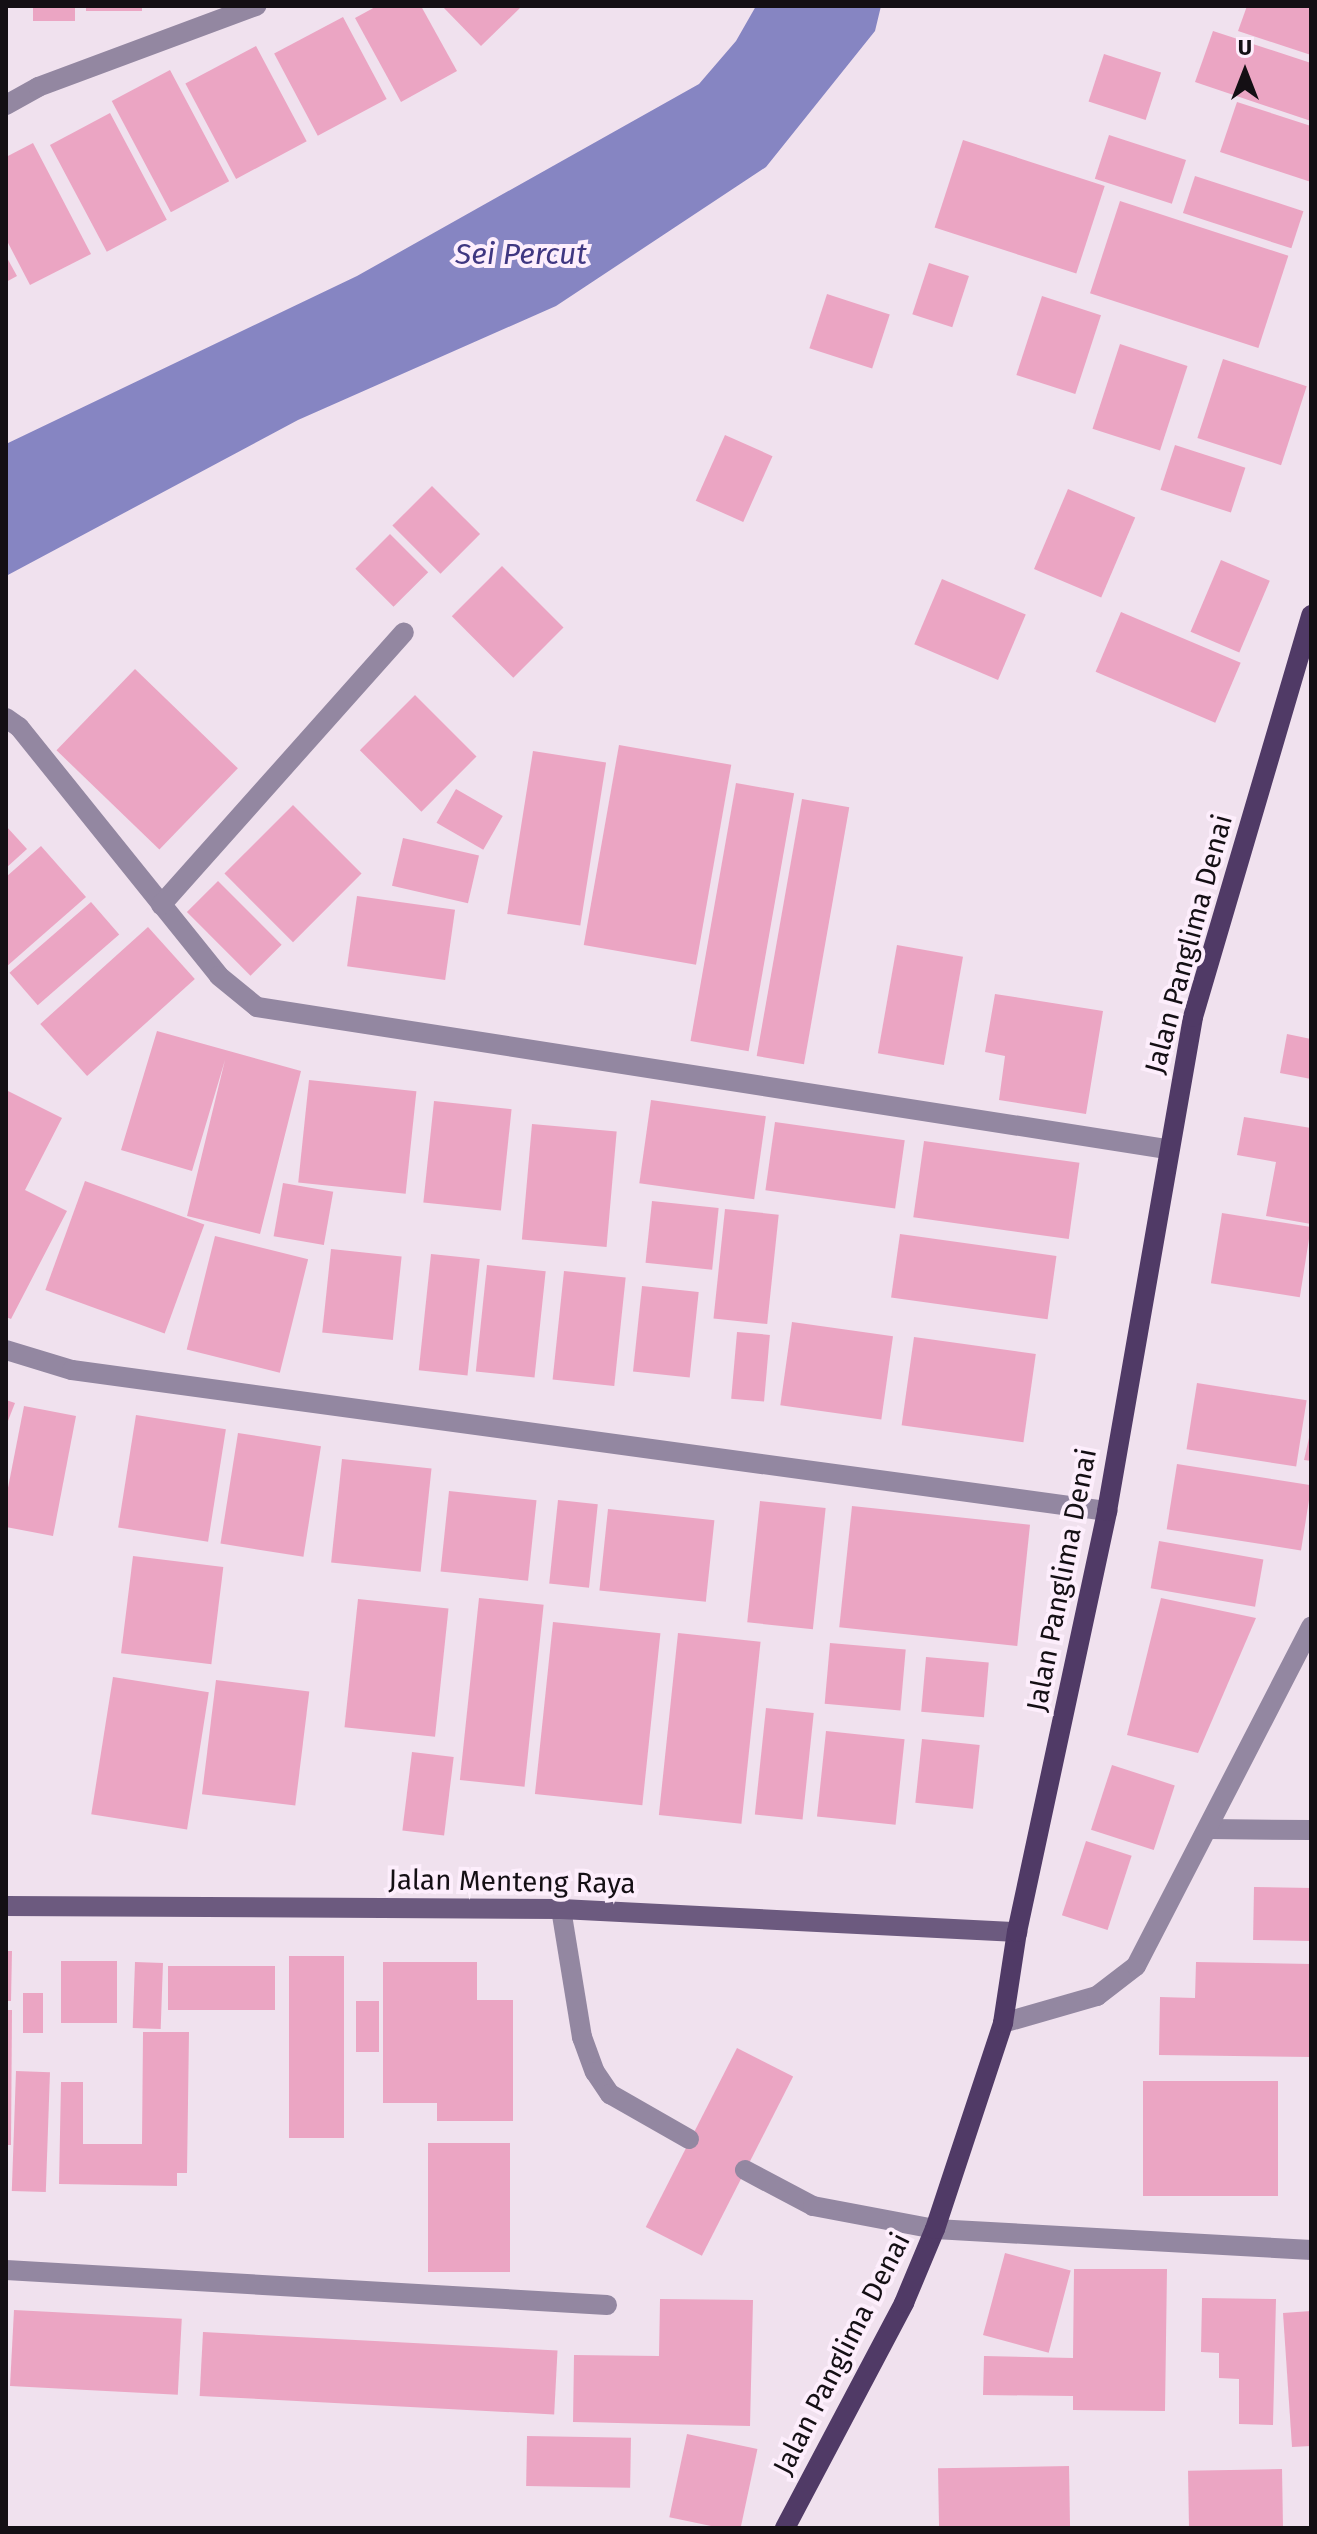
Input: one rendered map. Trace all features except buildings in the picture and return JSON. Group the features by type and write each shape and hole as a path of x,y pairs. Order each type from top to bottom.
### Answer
{"main road":[{"name":"Jalan Panglima Denai","path":"785,2528 904,2303 935,2229 1003,2023 1017,1932 1107,1511 1167,1149 1193,1017 1311,615"}],"street":[{"path":"6,105 38,87 256,6"},
{"path":"161,905 404,632"},
{"path":"6,718 19,727 231,991 266,1009 1167,1149"},
{"path":"6,1350 72,1370 1107,1511"},
{"path":"1003,2023 1097,1996 1136,1966 1311,1627"},
{"path":"1208,1829 1311,1830"},
{"name":"Jalan Menteng Raya","path":"6,1906 561,1909 1017,1932"},
{"path":"561,1909 582,2037 595,2072 610,2094 689,2139"},
{"path":"745,2170 813,2206 935,2229 1311,2250"},
{"path":"6,2270 607,2305"}],"water":[{"name":"Sei Percut","path":"756,6 881,6 875,31 766,167 556,306 298,420 6,576 6,444 357,276 699,84 736,41"}]}
